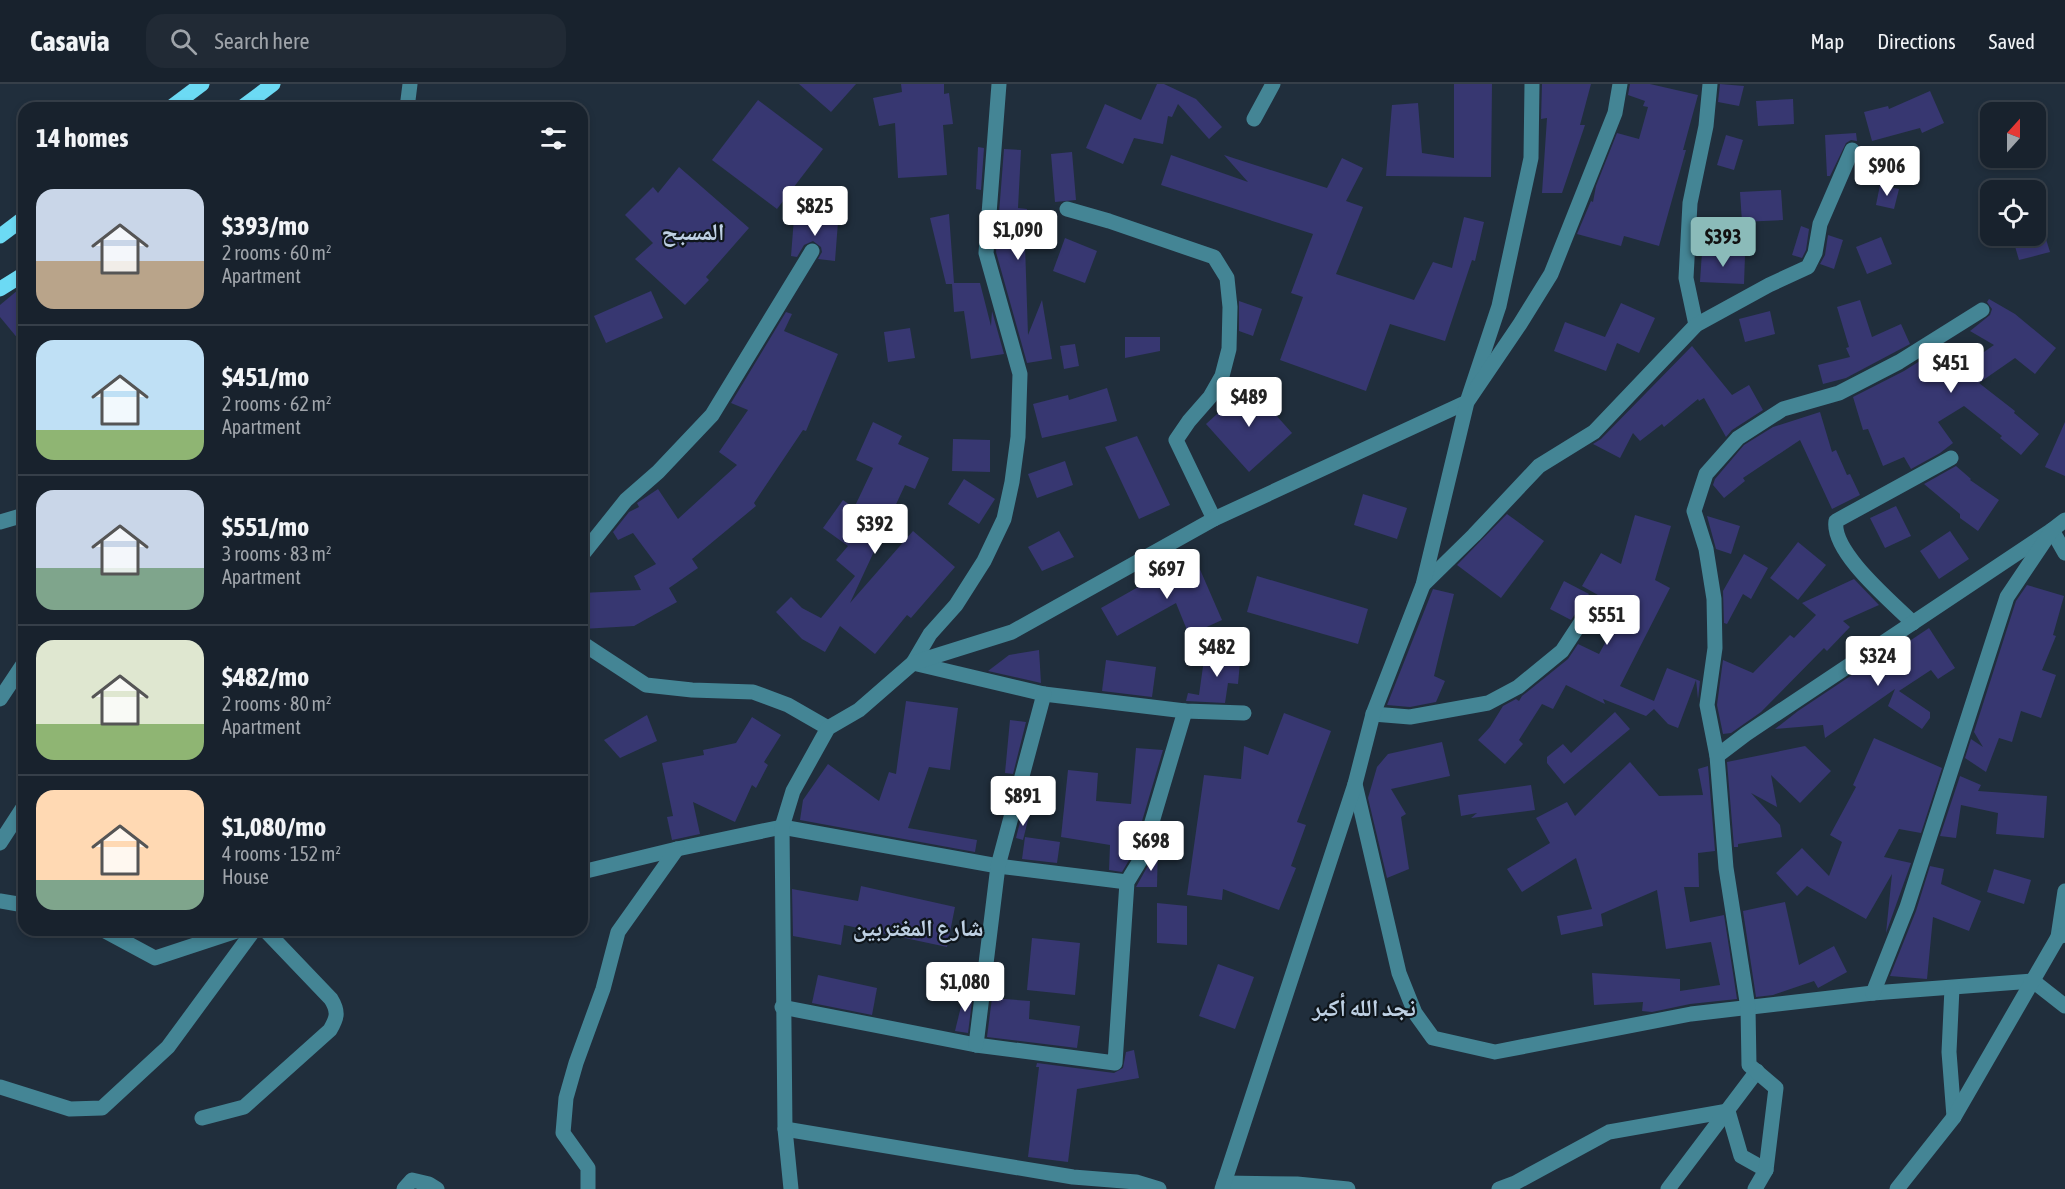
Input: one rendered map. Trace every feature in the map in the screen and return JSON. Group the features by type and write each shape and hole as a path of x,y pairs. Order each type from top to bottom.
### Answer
{"main road":[{"path":"249,102 273,84"},
{"path":"178,102 199,85"},
{"path":"0,236 18,222"},
{"path":"0,289 18,278"}],"street":[{"path":"408,102 410,84"},
{"path":"791,1189 785,1129 782,827 794,791 828,728 860,710 913,663 930,634 956,605 984,561 1004,519 1012,482 1018,437 1020,374 986,253 999,84"},
{"path":"1254,119 1273,84"},
{"path":"1348,1189 1297,1184 1223,1186 1355,784 1374,714 1423,585 1467,402 1499,306 1531,158 1532,84"},
{"path":"913,663 1012,632 1214,519 1467,402 1521,324 1551,274 1615,113 1620,84"},
{"path":"1696,325 1686,278 1690,203 1706,126 1710,84"},
{"path":"1423,585 1474,536 1539,466 1594,432 1696,325 1769,285 1808,267 1815,253 1820,224 1852,150"},
{"path":"1067,210 1109,221 1214,257 1227,278 1230,307 1229,349 1222,376 1210,398 1189,421 1176,440 1214,519"},
{"path":"588,548 626,500 658,472 712,415 812,251"},
{"path":"1755,1189 1766,1170 1776,1088 1749,1065 1748,1008 1726,868 1717,756 1707,705 1715,648 1714,599 1706,549 1694,511 1706,474 1738,438 1783,409 1839,393 1899,362 1982,310"},
{"path":"1913,623 1852,562 1835,530 1836,521 1951,458"},
{"path":"0,522 18,517"},
{"path":"1717,756 1746,734 2065,520"},
{"path":"2052,530 2065,553"},
{"path":"1873,993 1907,907 2007,597 2052,530"},
{"path":"1374,714 1410,717 1488,703 1518,687 1562,651 1589,610"},
{"path":"588,647 646,685 692,690 753,692 788,705 828,728"},
{"path":"913,663 1044,694 1185,711 1244,713"},
{"path":"0,699 18,672"},
{"path":"976,1045 998,866 1044,694"},
{"path":"782,1007 976,1045 1115,1063 1127,882 1141,859 1185,711"},
{"path":"1355,784 1399,973 1415,1013 1433,1038 1495,1052 1692,1014 1873,993 2032,981 2065,1006"},
{"path":"0,843 18,815"},
{"path":"588,871 782,827 998,866 1127,882"},
{"path":"588,1189 588,1168 563,1134 566,1098 603,989 618,932 677,849"},
{"path":"1897,1189 1954,1117 2032,981 2061,936 2065,891"},
{"path":"0,901 18,904"},
{"path":"114,936 155,958 222,936"},
{"path":"0,1087 70,1109 102,1108 168,1047 250,936"},
{"path":"202,1118 244,1107 330,1030 336,1020 337,1009 331,999 271,936"},
{"path":"1952,988 1949,1052 1954,1117"},
{"path":"1668,1189 1756,1071"},
{"path":"1728,1111 1741,1156 1766,1170"},
{"path":"1499,1189 1515,1183 1609,1132 1728,1111"},
{"path":"785,1129 1073,1177 1136,1182 1159,1189"},
{"path":"404,1189 412,1180 429,1184 436,1189"}],"building":[{"path":"799,84 856,84 831,112"},
{"path":"901,84 944,84 944,94 949,93 953,124 943,125 947,175 898,178 895,123 879,126 873,98 902,92"},
{"path":"1157,84 1164,84 1196,99 1222,127 1209,139 1178,104 1172,117 1168,116 1163,144 1134,138 1123,164 1086,148 1105,104 1141,120"},
{"path":"1454,84 1492,84 1491,177 1386,176 1392,105 1418,103 1422,153 1454,158"},
{"path":"1542,84 1591,84 1580,125 1585,125 1562,193 1542,193 1547,118 1541,119"},
{"path":"1630,84 1650,84 1698,95 1683,150 1686,150 1659,246 1624,236 1621,246 1577,234 1591,201 1593,202 1596,186 1617,133 1639,139 1648,107 1643,106 1645,101 1628,95"},
{"path":"1720,84 1744,86 1739,106 1718,102"},
{"path":"1930,91 1944,123 1922,133 1920,128 1872,141 1864,112 1888,106 1889,109"},
{"path":"1793,99 1794,124 1758,126 1756,101"},
{"path":"758,100 823,149 777,209 712,160"},
{"path":"1856,133 1857,141 1851,140 1846,143 1830,176 1827,176 1825,135"},
{"path":"1726,135 1743,140 1734,170 1717,165"},
{"path":"978,147 984,148 981,190 976,189"},
{"path":"1004,149 1021,150 1018,208 1027,209 1025,245 1028,335 1042,300 1052,359 1027,363 996,252"},
{"path":"1072,152 1076,200 1055,202 1051,154"},
{"path":"1171,155 1248,182 1224,155 1327,188 1342,158 1363,168 1346,201 1363,207 1336,274 1414,300 1433,262 1452,268 1464,217 1484,222 1475,261 1472,260 1445,341 1390,324 1366,391 1280,360 1303,297 1291,293 1313,234 1161,185"},
{"path":"679,167 749,228 706,277 709,280 685,305 635,259 653,243 625,215 653,187 658,193"},
{"path":"1880,185 1899,189 1894,209 1876,205"},
{"path":"1781,190 1783,220 1742,222 1740,192"},
{"path":"949,214 954,283 980,283 991,326 992,311 1004,354 971,359 964,311 954,312 952,284 946,284 930,218"},
{"path":"794,218 838,222 835,261 818,259 822,252 821,247 813,241 804,245 797,257 791,256"},
{"path":"1801,226 1809,229 1806,250 1802,258 1792,255"},
{"path":"1828,235 1843,240 1834,269 1820,264 1825,255"},
{"path":"1881,237 1892,264 1867,274 1856,247"},
{"path":"1065,238 1097,251 1085,283 1053,271"},
{"path":"2046,239 2050,252 2019,260 2015,246 2046,246"},
{"path":"1702,252 1745,255 1744,284 1700,282"},
{"path":"18,290 18,339 0,317 0,305"},
{"path":"651,291 663,318 606,343 594,316"},
{"path":"1989,299 2015,314 2056,348 2035,374 2015,358 1979,383 2015,411 2014,413 2039,434 2021,455 2000,438 2002,436 1964,406 1938,422 1953,443 1940,453 1911,469 1904,457 1883,466 1868,429 1863,430 1853,397 1904,371 1942,347 1958,370 1994,345 1970,331 1990,315 1992,309 1987,302"},
{"path":"1860,300 1872,337 1901,324 1910,344 1846,378 1823,384 1818,365 1850,357 1837,307"},
{"path":"1239,301 1262,309 1253,336 1239,331"},
{"path":"1621,303 1655,318 1639,353 1617,343 1606,371 1554,351 1565,322 1605,337"},
{"path":"1770,311 1775,334 1745,342 1739,319"},
{"path":"786,312 792,314 784,331 838,354 806,431 803,430 754,503 756,506 692,559 698,568 669,588 677,602 634,626 588,629 588,593 641,590 634,576 656,564 633,533 618,540 613,532 629,512 639,507 637,503 658,489 678,519 737,465 719,452 748,410 731,403"},
{"path":"910,328 915,358 888,362 884,332"},
{"path":"1125,337 1160,337 1160,351 1125,358"},
{"path":"1075,344 1079,366 1064,369 1060,346"},
{"path":"1692,346 1732,395 1749,385 1763,410 1732,430 1726,437 1704,398 1699,401 1698,399 1664,427 1662,424 1640,441 1633,433 1620,458 1593,444 1601,439"},
{"path":"1249,385 1292,433 1249,472 1206,424"},
{"path":"1107,388 1117,421 1042,438 1033,404 1068,395 1069,400"},
{"path":"1820,412 1832,452 1836,450 1847,475 1850,474 1860,495 1832,509 1800,440 1743,478 1745,481 1724,498 1713,485 1715,479 1744,445 1773,427"},
{"path":"873,422 902,436 898,444 929,458 915,489 905,485 850,603 913,531 955,567 911,618 907,615 875,654 840,626 825,652 802,639 776,612 791,597 802,608 821,618 855,576 836,560 848,546 823,528 843,500 854,508 873,468 856,460"},
{"path":"2065,422 2065,476 2045,467"},
{"path":"1137,436 1170,505 1139,519 1105,447"},
{"path":"953,439 990,440 990,472 952,471"},
{"path":"1065,461 1073,485 1037,498 1028,474"},
{"path":"1956,466 1970,480 1999,500 1978,531 1960,518 1960,514 1924,484"},
{"path":"964,479 995,499 979,524 948,504"},
{"path":"1363,494 1407,508 1397,539 1354,525"},
{"path":"1896,506 1911,536 1885,548 1870,518"},
{"path":"1507,514 1544,541 1501,598 1457,565"},
{"path":"1635,515 1671,526 1655,580 1670,588 1620,686 1654,701 1667,668 1700,681 1698,699 1696,680 1678,728 1668,724 1654,709 1646,716 1603,699 1605,704 1566,685 1553,709 1542,704 1519,740 1523,744 1505,764 1478,740 1490,727 1503,706 1516,699 1519,701 1522,696 1568,659 1578,644 1599,654 1617,621 1615,619 1621,608 1582,586 1601,553 1621,564"},
{"path":"1707,516 1740,526 1731,554 1716,549"},
{"path":"1059,531 1074,557 1042,571 1028,547"},
{"path":"1950,531 1969,559 1939,579 1920,551"},
{"path":"1798,542 1826,565 1798,600 1770,578"},
{"path":"1744,554 1768,568 1751,599 1743,594 1727,624 1724,623 1723,591"},
{"path":"1195,558 1222,620 1189,635 1176,603 1117,636 1101,608 1163,573 1162,571"},
{"path":"1257,576 1368,609 1358,644 1247,612"},
{"path":"1854,579 1879,605 1843,621 1850,627 1827,651 1824,648 1761,712 1731,733 1723,734 1717,705 1723,660 1753,673 1790,635 1794,638 1816,615 1802,603"},
{"path":"1564,581 1589,594 1571,620 1550,609"},
{"path":"2027,585 2064,596 2053,635 2056,636 2042,670 2056,675 2041,718 2021,711 2012,742 1999,738 1986,772 1965,758 1971,739 1983,747 1974,732 2016,601"},
{"path":"1433,589 1454,594 1434,676 1445,681 1436,702 1410,707 1387,705"},
{"path":"1929,628 1955,668 1938,679 1931,670 1899,691 1930,712 1930,718 1922,729 1888,706 1895,689 1825,738 1823,725 1775,729 1900,643 1902,646"},
{"path":"1039,650 1041,683 988,671 1009,655"},
{"path":"1205,652 1237,655 1240,662 1238,684 1228,683 1225,703 1186,701 1188,693 1199,695"},
{"path":"1106,660 1156,667 1152,697 1102,691"},
{"path":"906,701 958,708 950,770 929,767 908,828 977,840 975,852 800,820 803,800 828,764 879,801 889,772 896,774"},
{"path":"1615,712 1630,729 1564,784 1547,763 1547,757 1563,744 1571,753"},
{"path":"1284,713 1331,731 1297,822 1306,825 1291,866 1296,868 1279,910 1223,889 1222,900 1187,895 1204,775 1241,779 1244,746 1268,755"},
{"path":"647,715 657,741 620,758 604,740"},
{"path":"752,717 781,735 764,762 768,765 756,788 752,785 735,822 693,802 700,834 672,840 667,817 673,816 662,763 704,755 703,750 736,743"},
{"path":"1010,720 1026,722 1013,774 1005,773"},
{"path":"1874,738 1942,768 1921,833 1899,829 1884,857 1911,863 1886,933 1892,874 1866,919 1807,886 1797,896 1776,873 1802,848 1829,876 1842,842 1830,835 1856,787 1853,785"},
{"path":"1442,742 1450,776 1391,789 1406,814 1401,817 1409,869 1387,878 1368,798 1377,767 1388,754"},
{"path":"1805,746 1831,771 1800,803 1771,775 1777,807 1751,793 1780,825 1782,837 1738,844 1738,847 1734,847 1727,762"},
{"path":"1136,748 1163,750 1132,855 1122,872 1109,870 1110,845 1061,837 1068,770 1098,773 1096,801 1131,804"},
{"path":"1630,762 1659,796 1703,795 1698,769 1708,766 1715,851 1698,853 1699,887 1684,887 1690,922 1724,915 1737,999 1690,1004 1652,1012 1642,1011 1643,1002 1594,1005 1592,973 1680,979 1680,991 1720,985 1711,942 1666,949 1657,890 1601,914 1603,926 1561,935 1557,916 1592,909 1576,858 1522,892 1507,869 1550,843 1536,818 1567,802 1575,816"},
{"path":"1960,776 1981,785 1978,791 2047,796 2044,838 1996,834 1998,813 1961,805 1956,838 1940,836"},
{"path":"1531,785 1535,810 1471,818 1477,813 1461,816 1458,795"},
{"path":"1022,814 1029,816 1023,840 1016,838"},
{"path":"1025,837 1060,842 1057,863 1022,859"},
{"path":"1156,842 1158,842 1157,887 1136,887 1150,862"},
{"path":"1930,866 1944,869 1941,884 1981,901 1969,931 1933,917 1927,979 1890,976 1916,911"},
{"path":"1994,869 2031,880 2024,904 1987,892"},
{"path":"861,886 955,907 947,947 844,925 841,945 793,936 792,889 858,901"},
{"path":"1785,902 1799,965 1834,946 1847,972 1818,988 1814,981 1773,995 1756,997 1743,911"},
{"path":"1157,903 1187,906 1187,945 1157,943"},
{"path":"1032,938 1080,943 1075,995 1027,990"},
{"path":"1218,964 1254,977 1235,1029 1199,1016"},
{"path":"818,975 877,988 872,1015 812,1003"},
{"path":"965,990 973,993 968,1033 955,1031"},
{"path":"992,998 1030,1001 1029,1019 1080,1026 1077,1048 987,1037"},
{"path":"1134,1050 1139,1078 1077,1089 1068,1162 1028,1157 1039,1067 1036,1067 1037,1063 1114,1073 1123,1068 1126,1052"}],"district":[{"name":"المسبح","path":"693,232"},
{"name":"شارع المغتربين","path":"918,928"},
{"name":"نجد الله أكبر","path":"1364,1008"}]}
